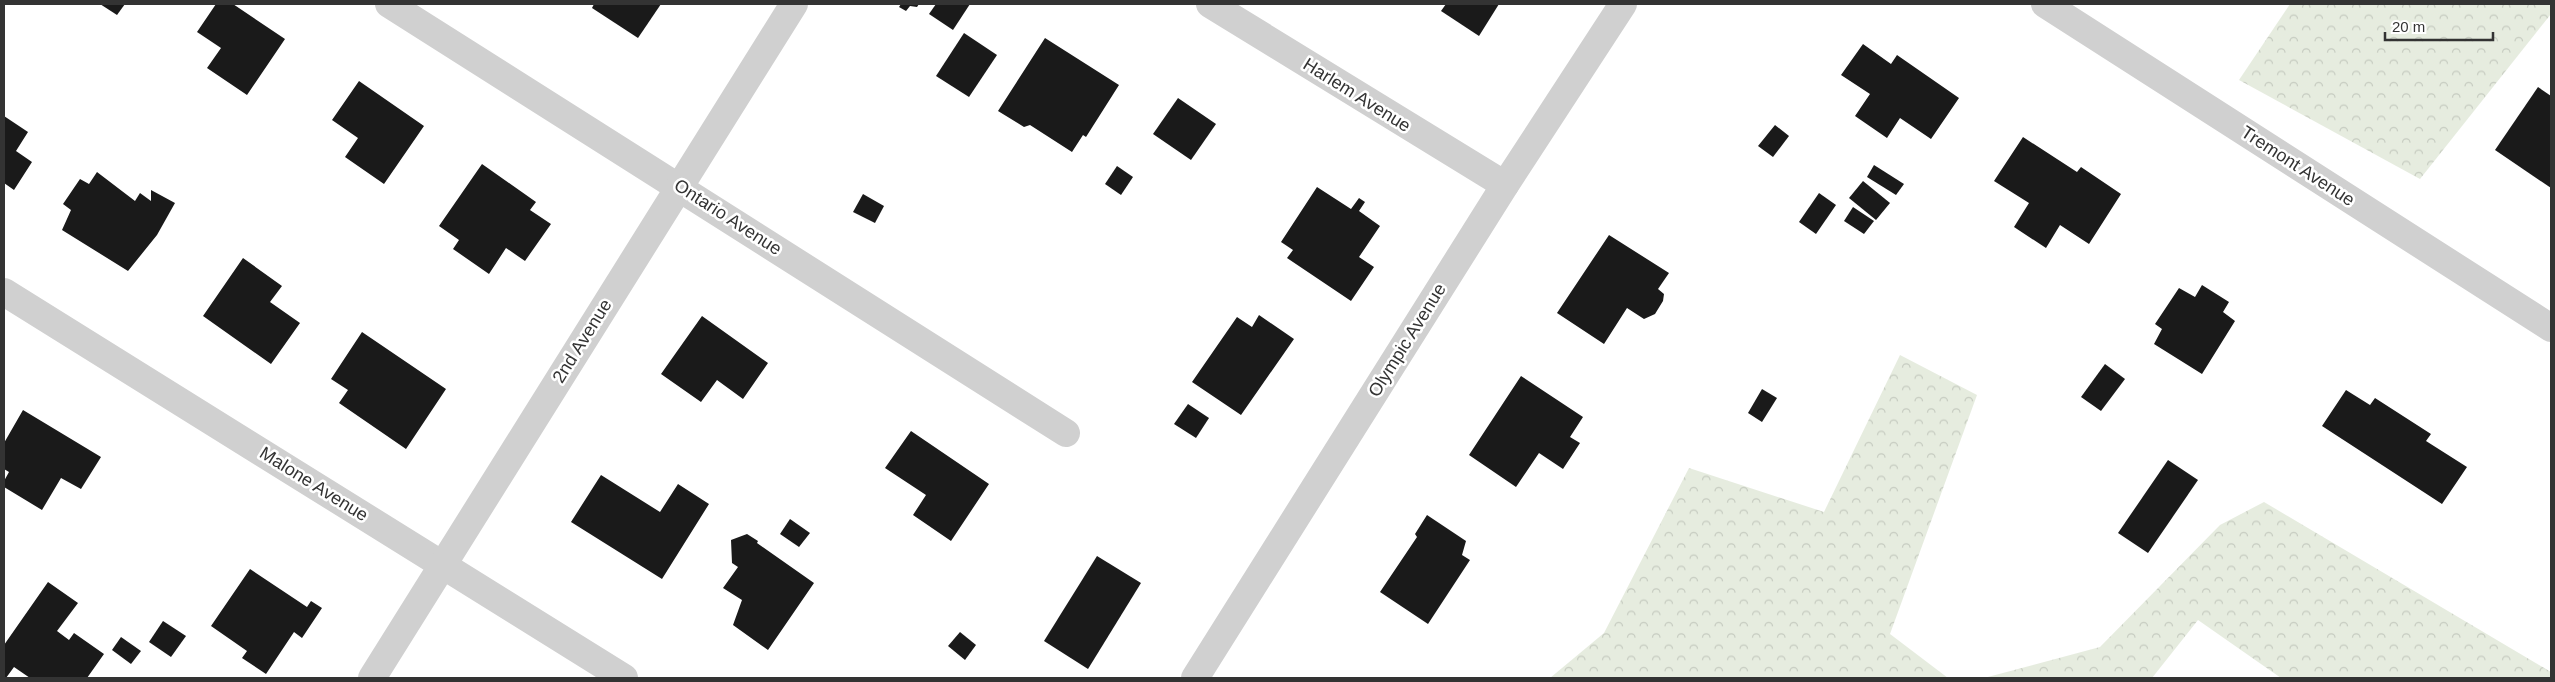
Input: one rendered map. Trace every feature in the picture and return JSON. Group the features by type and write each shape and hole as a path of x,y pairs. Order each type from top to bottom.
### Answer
{"street":[{"name":"Ontario Avenue","path":"389,4 1066,433"},
{"name":"2nd Avenue","path":"372,678 794,4"},
{"name":"Harlem Avenue","path":"1210,4 1505,185"},
{"name":"Olympic Avenue","path":"1195,678 1505,185 1623,4"},
{"name":"Tremont Avenue","path":"2045,4 2551,328"},
{"name":"Malone Avenue","path":"4,292 624,678"}],"green space":[{"path":"2290,4 2551,4 2551,14 2420,179 2239,80"},
{"path":"1900,355 1977,395 1890,634 1948,678 1550,678 1604,633 1689,468 1824,512"},
{"path":"2264,502 2551,672 2551,678 2281,678 2198,620 2152,678 1984,678 2100,647 2220,525"}],"building":[{"path":"100,4 125,4 117,15"},
{"path":"216,4 233,4 285,39 247,95 207,68 221,48 197,32"},
{"path":"594,4 661,4 638,38 592,8"},
{"path":"901,4 919,4 917,7 910,6 906,11 899,7"},
{"path":"936,4 970,4 953,30 929,14"},
{"path":"1446,4 1499,4 1479,36 1441,11"},
{"path":"964,33 997,55 969,97 936,76"},
{"path":"1045,38 1119,85 1086,137 1083,135 1072,152 1030,125 1024,127 998,111"},
{"path":"1863,44 1891,64 1897,55 1959,98 1931,139 1900,118 1887,138 1855,116 1870,94 1841,75"},
{"path":"359,81 424,126 384,184 345,157 358,138 332,120"},
{"path":"2538,87 2551,96 2551,188 2495,150"},
{"path":"1178,98 1216,124 1191,160 1153,134"},
{"path":"4,116 28,132 16,151 32,162 14,190 4,183"},
{"path":"1775,125 1789,136 1773,157 1758,146"},
{"path":"2023,137 2077,172 2081,167 2121,194 2089,244 2060,225 2046,248 2014,227 2029,203 1994,181"},
{"path":"482,164 536,202 530,210 551,224 525,261 506,248 489,274 453,249 459,240 439,226"},
{"path":"1874,165 1904,184 1896,195 1867,177"},
{"path":"1117,166 1133,177 1121,195 1105,184"},
{"path":"97,172 135,201 140,193 151,201 151,190 175,203 157,235 128,271 62,230 71,210 63,204 80,179 89,184"},
{"path":"1863,181 1890,203 1876,220 1849,198"},
{"path":"1317,187 1351,209 1359,198 1365,202 1359,211 1380,226 1359,257 1374,267 1351,301 1287,258 1293,250 1281,242"},
{"path":"1819,193 1836,205 1816,234 1799,222"},
{"path":"863,194 884,206 875,223 853,212"},
{"path":"1853,207 1874,221 1864,234 1844,221"},
{"path":"1609,235 1669,273 1658,289 1664,294 1663,301 1655,314 1644,319 1627,308 1604,344 1557,313"},
{"path":"243,258 282,286 270,302 300,323 271,364 203,316"},
{"path":"2202,285 2229,302 2223,312 2235,321 2202,374 2154,344 2162,329 2155,324 2179,288 2195,297"},
{"path":"1259,315 1294,339 1241,415 1192,382 1237,317 1252,327"},
{"path":"702,316 768,363 743,399 717,380 701,402 661,374"},
{"path":"362,332 446,389 406,449 339,403 348,390 331,379"},
{"path":"2105,364 2125,379 2101,411 2081,397"},
{"path":"1521,376 1583,417 1570,437 1580,443 1563,469 1539,453 1516,487 1469,455"},
{"path":"1762,389 1777,398 1762,422 1748,413"},
{"path":"2346,390 2370,405 2375,398 2431,434 2426,441 2467,467 2442,504 2322,426"},
{"path":"1188,404 1209,418 1196,438 1174,424"},
{"path":"23,410 101,457 81,489 61,478 42,510 4,487 4,481 9,472 4,469 4,443"},
{"path":"911,431 989,484 951,541 913,515 926,495 885,468"},
{"path":"2168,460 2198,480 2148,553 2118,533"},
{"path":"601,475 660,512 678,484 709,504 662,579 571,522"},
{"path":"1427,515 1466,541 1462,555 1470,560 1428,624 1380,592 1417,537 1415,534"},
{"path":"790,519 810,533 799,547 780,534"},
{"path":"747,534 814,583 768,650 733,625 742,600 723,588 738,567 732,563 731,540"},
{"path":"1097,556 1141,583 1088,669 1044,641"},
{"path":"250,569 307,607 311,601 322,608 302,638 294,632 266,674 242,658 247,651 211,626"},
{"path":"48,582 78,603 57,631 69,640 74,633 104,654 87,678 30,678 14,667 6,678 4,677 4,645"},
{"path":"163,621 186,636 171,657 149,642"},
{"path":"960,632 976,645 965,660 948,646"},
{"path":"121,637 141,651 131,664 112,650"}]}
